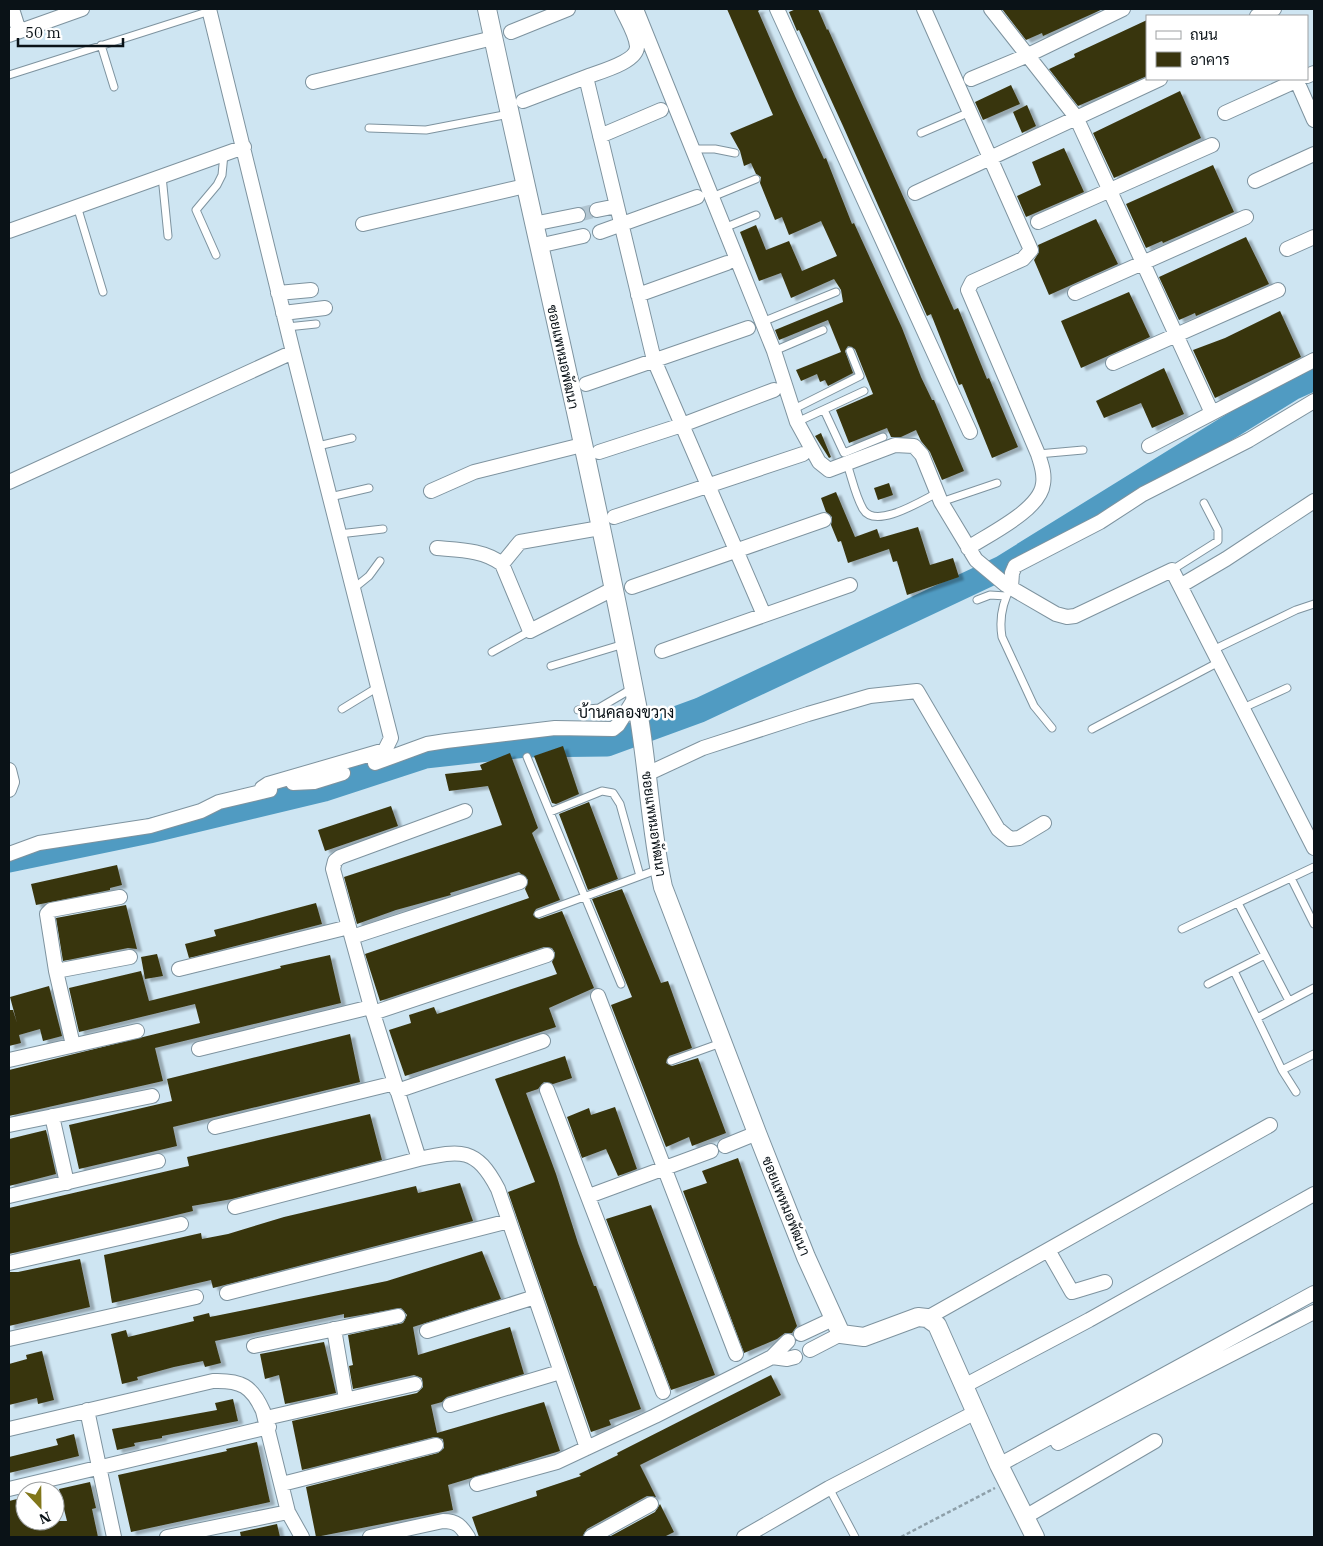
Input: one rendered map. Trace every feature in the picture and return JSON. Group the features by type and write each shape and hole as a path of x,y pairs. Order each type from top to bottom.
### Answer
{"street":[{"path":"12,9 14,33 82,9"},
{"name":"ซอยแพหมอพัฒนา","path":"487,9 635,697 645,755 659,869 677,925 757,1134 837,1327"},
{"path":"510,32 568,9"},
{"path":"524,101 629,60 634,55 637,43 622,9"},
{"path":"637,9 774,351 796,415 824,467 829,470 895,445 914,446 922,455 939,497 976,560 1008,589 1067,618 1075,616 1172,570 1314,848"},
{"path":"777,9 970,432"},
{"path":"924,9 1032,250 1023,259 969,285 968,296 1038,454 1044,473 1043,486 1039,498 1026,511 968,548"},
{"path":"991,9 1076,118 1212,413"},
{"path":"971,79 1026,56 1123,9"},
{"path":"209,10 244,147 292,352 318,446 352,589 391,738 385,750 268,784 262,788 262,792"},
{"path":"313,82 493,38"},
{"path":"586,77 654,360 764,615"},
{"path":"915,193 1158,80"},
{"path":"1225,112 1298,80"},
{"path":"1300,80 1314,120"},
{"path":"600,136 661,110"},
{"path":"1038,222 1212,145"},
{"path":"9,231 244,147"},
{"path":"1255,181 1314,154"},
{"path":"363,224 525,186"},
{"path":"600,232 622,226 697,197"},
{"path":"597,210 617,206"},
{"path":"533,224 578,215"},
{"path":"1075,293 1246,217"},
{"path":"538,246 583,236"},
{"path":"1287,249 1314,237"},
{"path":"638,294 727,263"},
{"path":"278,293 311,290"},
{"path":"1113,364 1278,290"},
{"path":"285,320 325,308"},
{"path":"586,384 748,328"},
{"path":"9,482 292,352"},
{"path":"1149,446 1314,360"},
{"path":"599,452 682,425 774,390"},
{"path":"1008,589 1015,566 1100,522 1142,494 1249,440 1314,401"},
{"path":"431,491 474,472 582,445"},
{"path":"614,517 803,454"},
{"path":"1180,586 1226,559 1314,501"},
{"path":"632,587 824,520"},
{"path":"502,564 520,542 600,528"},
{"path":"437,548 475,552 493,557 502,564 530,632 613,590"},
{"path":"662,651 850,585"},
{"path":"647,774 703,748 808,714 870,696 918,691 998,829 1010,839 1019,838 1044,822"},
{"path":"9,854 39,843 150,826 201,811 220,802 295,782 314,782 434,742 555,728 613,729 618,725 635,697"},
{"path":"9,770 12,782 9,790"},
{"path":"419,1159 372,1010 333,869 335,861 465,811"},
{"path":"179,969 350,932 520,882"},
{"path":"73,1045 56,971 47,914 51,910 120,897"},
{"path":"199,1049 372,1010 547,955"},
{"path":"56,971 130,957"},
{"path":"598,996 736,1354"},
{"path":"9,1060 137,1031"},
{"path":"215,1127 396,1087 543,1041"},
{"path":"548,1090 664,1392"},
{"path":"9,1125 152,1096"},
{"path":"52,1116 67,1183"},
{"path":"801,1334 837,1327 864,1337 907,1320 927,1318 1270,1125"},
{"path":"725,1146 757,1134"},
{"path":"589,1196 711,1151"},
{"path":"235,1207 419,1159 461,1152 472,1155 490,1173 509,1221 587,1448"},
{"path":"9,1196 158,1161"},
{"path":"964,1386 1089,1320 1314,1194"},
{"path":"227,1293 509,1221"},
{"path":"9,1263 181,1224"},
{"path":"1048,1250 1072,1292 1105,1282"},
{"path":"1003,1473 1314,1293"},
{"path":"9,1339 196,1297"},
{"path":"427,1331 535,1297"},
{"path":"1003,1473 1314,1312"},
{"path":"254,1346 398,1316"},
{"path":"927,1318 937,1325 1003,1473 1035,1537"},
{"path":"810,1350 837,1327"},
{"path":"334,1329 346,1399"},
{"path":"477,1484 534,1470 587,1448 772,1356 788,1341"},
{"path":"772,1356 787,1359 795,1357"},
{"path":"450,1405 560,1372"},
{"path":"9,1429 213,1381 229,1380 248,1388 256,1396 267,1423 288,1512 302,1537"},
{"path":"9,1489 267,1423 346,1399 415,1384"},
{"path":"87,1410 114,1537"},
{"path":"750,1536 829,1488 976,1412"},
{"path":"1025,1517 1155,1441"},
{"path":"282,1484 436,1444"},
{"path":"591,1537 651,1504"},
{"path":"167,1537 288,1512"},
{"path":"370,1537 443,1521 452,1521 461,1526 468,1537"}],"lane":[{"path":"9,75 209,10"},
{"path":"101,45 114,87"},
{"path":"921,133 971,111"},
{"path":"369,128 426,130 509,114"},
{"path":"692,149 715,149 735,153"},
{"path":"216,255 196,210 217,186 222,174 224,154"},
{"path":"162,176 168,236"},
{"path":"712,197 756,179"},
{"path":"77,206 103,292"},
{"path":"724,228 756,215"},
{"path":"762,322 836,292"},
{"path":"285,320 316,324"},
{"path":"774,351 823,330"},
{"path":"796,415 860,376 850,351"},
{"path":"796,415 824,410 864,391"},
{"path":"824,410 844,453 883,437"},
{"path":"318,446 352,438"},
{"path":"1038,454 1083,450"},
{"path":"846,464 863,509 870,516 879,518 939,497 997,483"},
{"path":"330,497 369,488"},
{"path":"1172,570 1218,541 1218,530 1204,503"},
{"path":"339,534 383,529"},
{"path":"352,589 369,576 380,561"},
{"path":"977,600 1008,589"},
{"path":"1008,589 1000,625 1002,637 1034,706 1052,728"},
{"path":"1092,729 1296,610 1314,604"},
{"path":"492,652 530,632"},
{"path":"552,666 624,644"},
{"path":"342,709 378,687"},
{"path":"1243,708 1287,688"},
{"path":"578,710 599,708 635,697"},
{"path":"527,756 586,896 620,984"},
{"path":"550,812 602,791 613,793 620,804 640,876"},
{"path":"1182,929 1314,867"},
{"path":"538,914 659,869"},
{"path":"1291,878 1314,924"},
{"path":"1238,903 1289,1001"},
{"path":"1208,984 1265,955"},
{"path":"1234,971 1282,1070 1296,1092"},
{"path":"1257,1018 1314,988"},
{"path":"671,1061 722,1042"},
{"path":"1282,1070 1314,1054"},
{"path":"829,1488 854,1537"}],"path":[{"path":"901,1537 1003,1473"}],"building":[{"path":"727,9 761,9 758,11 795,96 824,159 826,158 852,224 854,223 902,328 921,377 932,400 934,400 964,471 942,480 930,452 921,441 916,430 901,437 891,437 887,428 849,443 836,410 873,394 855,349 848,346 845,351 853,373 828,386 825,380 820,382 817,374 801,381 796,370 841,352 828,320 779,340 775,330 843,302 841,290 834,279 791,298 781,273 759,281 740,232 756,225 766,250 789,241 802,271 837,256 821,221 789,235 782,217 775,220 760,183 761,177 756,174 751,163 744,166 740,151 730,133 773,115"},
{"path":"796,9 818,9 954,310 958,308 987,379 989,378 1018,447 992,458 962,384 959,385 931,314 927,316 843,126 799,30 797,31 789,12"},
{"path":"1002,9 1103,9 1043,36 1042,33 1026,40"},
{"path":"1146,20 1146,76 1078,106 1049,69 1075,57 1074,54"},
{"path":"1011,85 1020,104 983,120 975,102"},
{"path":"1180,91 1201,138 1114,178 1093,133"},
{"path":"1027,105 1036,126 1022,133 1013,112"},
{"path":"1064,148 1084,192 1026,217 1017,196 1041,185 1032,162"},
{"path":"1213,165 1234,212 1163,243 1162,241 1146,248 1126,204"},
{"path":"1096,219 1118,264 1049,295 1034,260 1039,252 1038,245"},
{"path":"1246,237 1269,284 1196,316 1195,313 1179,320 1159,277"},
{"path":"1129,292 1150,337 1081,368 1061,321"},
{"path":"1280,311 1301,357 1215,398 1193,350 1225,338"},
{"path":"1164,368 1184,414 1152,428 1141,403 1104,418 1096,401"},
{"path":"821,433 831,457 829,458 815,436"},
{"path":"889,483 893,495 878,500 874,488"},
{"path":"836,492 855,537 877,529 880,538 918,527 930,565 953,558 959,577 907,595 897,561 893,562 889,549 848,563 841,541 838,542 831,525 832,517 826,512 821,498"},
{"path":"563,746 579,794 556,804 552,803 534,756"},
{"path":"510,753 538,828 532,833 560,900 536,909 533,915 539,919 562,911 594,988 549,1008 556,1027 405,1076 389,1030 411,1023 409,1015 434,1007 437,1014 557,974 552,962 555,953 552,948 544,947 380,1001 365,954 529,898 525,889 528,880 519,872 357,924 344,877 502,825 488,786 449,791 445,774 482,770 480,765"},
{"path":"589,802 618,879 588,890 559,814"},
{"path":"391,806 398,826 325,851 318,830"},
{"path":"117,865 122,885 110,888 110,890 36,905 31,884"},
{"path":"622,889 661,983 668,981 692,1048 669,1056 666,1063 672,1066 698,1058 726,1133 692,1146 689,1137 666,1147 611,1005 632,997 592,899"},
{"path":"316,903 322,924 189,958 185,944 216,936 214,930"},
{"path":"126,905 137,949 128,948 63,961 56,918"},
{"path":"157,954 163,976 145,979 141,957"},
{"path":"330,955 341,1003 155,1048 163,1081 9,1116 9,1070 200,1023 195,1004 79,1032 69,988 141,971 149,1001 281,968 280,966"},
{"path":"49,986 62,1036 43,1041 40,1029 19,1035 21,1043 9,1046 9,1010 13,1010 17,1023 10,997"},
{"path":"350,1034 360,1082 173,1127 177,1146 79,1169 69,1125 172,1101 167,1079"},
{"path":"565,1056 572,1078 553,1084 544,1082 538,1089 526,1093 556,1174 578,1243 594,1286 596,1286 641,1409 609,1420 611,1425 591,1432 508,1192 535,1182 495,1079"},
{"path":"615,1107 637,1169 618,1176 606,1149 582,1158 567,1117 589,1108 591,1115"},
{"path":"370,1114 382,1160 232,1199 192,1206 193,1211 9,1254 9,1208 189,1166 187,1157"},
{"path":"46,1130 56,1174 9,1186 9,1139"},
{"path":"738,1158 797,1326 792,1333 785,1333 777,1339 744,1353 683,1191 707,1183 702,1171"},
{"path":"460,1183 473,1221 213,1288 211,1280 112,1303 104,1255 201,1233 202,1239 228,1234 284,1217 416,1186 418,1193"},
{"path":"651,1205 715,1375 671,1390 606,1219"},
{"path":"482,1251 501,1299 413,1327 418,1355 510,1327 524,1374 447,1397 442,1402 431,1405 437,1433 544,1402 560,1451 448,1485 453,1510 316,1537 306,1487 438,1453 444,1448 443,1439 434,1437 302,1470 292,1421 417,1393 423,1387 422,1378 414,1375 353,1389 349,1366 353,1365 348,1335 403,1323 407,1315 401,1308 344,1318 344,1314 215,1341 221,1363 205,1367 203,1361 174,1367 137,1377 138,1380 122,1384 111,1334 126,1330 128,1337 194,1321 193,1317 209,1313 210,1317 387,1281"},
{"path":"80,1259 90,1307 9,1326 9,1272 18,1272"},
{"path":"324,1342 336,1393 285,1404 279,1375 265,1379 260,1354"},
{"path":"42,1351 54,1400 38,1404 37,1398 9,1405 9,1364 27,1359 26,1355"},
{"path":"771,1375 781,1395 640,1465 656,1497 647,1496 587,1529 582,1537 479,1537 472,1517 537,1496 536,1491 581,1476 579,1474 618,1455 617,1453"},
{"path":"233,1399 238,1421 162,1436 162,1438 134,1443 135,1446 117,1450 112,1429 217,1410 215,1403"},
{"path":"74,1434 79,1456 9,1473 9,1457 58,1445 56,1439"},
{"path":"257,1442 270,1502 131,1532 118,1475 227,1451 226,1449"},
{"path":"90,1482 96,1508 92,1509 98,1537 9,1537 9,1501 15,1500 15,1531 65,1531 65,1521 67,1521 65,1513 65,1488"},
{"path":"660,1504 674,1532 664,1537 609,1537 655,1512"},
{"path":"277,1524 280,1537 241,1537 240,1532"}],"waterway":[{"path":"9,860 149,831 324,789 425,756 526,745 607,744 700,710 1002,568 1294,387 1314,378"}],"tunnel":[{"path":"578,215 597,210"}],"district":[{"name":"บ้านคลองขวาง","path":"626,712"}]}
